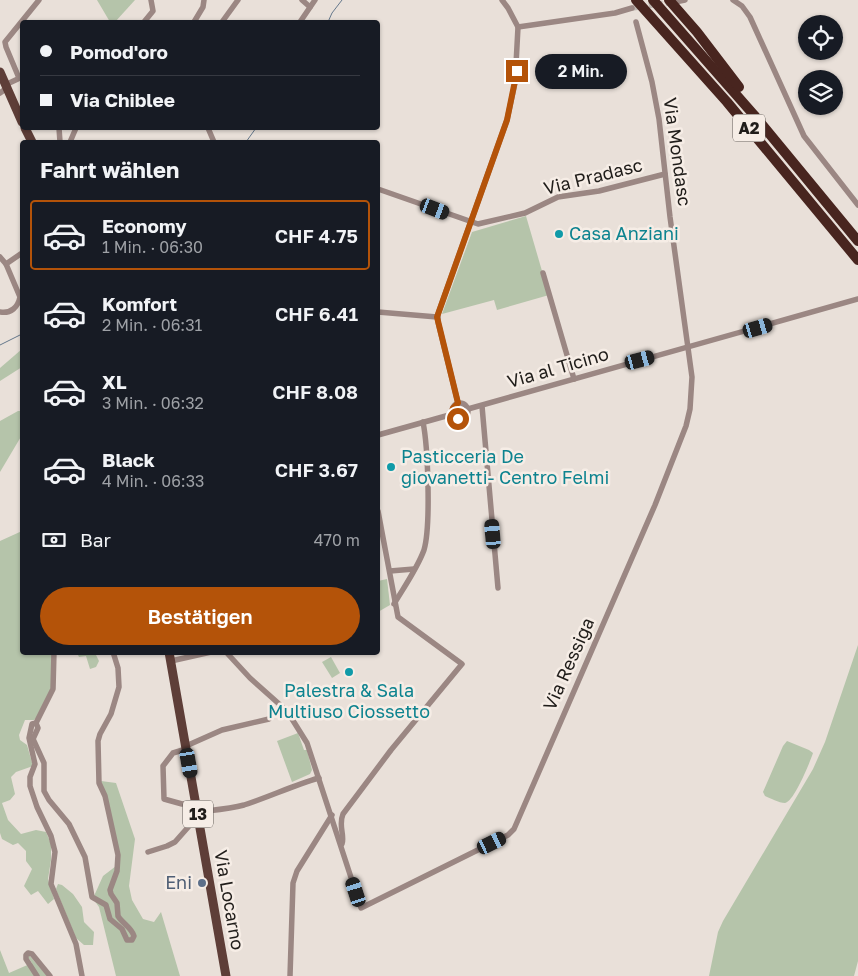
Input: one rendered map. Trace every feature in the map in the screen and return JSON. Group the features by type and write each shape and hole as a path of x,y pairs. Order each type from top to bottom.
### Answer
{"highway":[{"name":"A2","path":"653,0 714,68 858,241"},
{"name":"A2","path":"672,1 788,156"},
{"name":"A2","path":"634,4 727,102 858,260"}],"main road":[{"path":"0,72 4,89 20,118"},
{"name":"Via Locarno","path":"170,657 226,976"}],"street":[{"path":"22,20 38,0"},
{"path":"146,20 153,11 151,0"},
{"path":"195,20 203,8 204,0"},
{"path":"223,20 238,0"},
{"path":"302,0 310,7"},
{"path":"301,20 314,0"},
{"path":"458,403 437,317 512,103 517,71 518,28 502,0"},
{"path":"672,1 685,0"},
{"path":"735,0 742,6 750,18 804,136 858,205"},
{"path":"518,28 616,13 634,4"},
{"name":"Via Mondasc","path":"636,22 657,106 688,347"},
{"path":"20,23 5,42 20,76"},
{"path":"4,89 20,79"},
{"name":"Via Pradasc","path":"470,223 480,224 525,213 558,197 605,190 665,174"},
{"path":"380,192 470,223"},
{"path":"6,264 20,254"},
{"path":"0,256 6,264 20,297 15,308 6,313 0,312"},
{"path":"543,273 574,380"},
{"name":"Via al Ticino","path":"468,409 858,299"},
{"path":"380,312 437,317"},
{"name":"Via Ressiga","path":"341,845 361,908 508,835 514,829 655,505 686,426 692,382 688,347"},
{"path":"452,414 456,418 463,419 466,416 468,409 464,404 458,403"},
{"path":"452,414 453,408 458,403"},
{"path":"482,406 498,588"},
{"path":"380,434 452,414"},
{"path":"394,604 425,546 428,503 423,422"},
{"path":"341,845 343,841 340,822 345,812 391,750 462,664 402,621 397,615 380,521"},
{"path":"390,571 414,569"},
{"path":"54,655 53,689 36,724 38,728 33,739 44,763 43,788 45,795 71,826 85,857 92,897 106,905 110,919 122,928 127,940 132,940 133,933 128,925 118,916 117,902 110,892 110,887 117,871 118,855 105,796 99,783 99,736 111,714 119,687 118,668 114,655"},
{"path":"170,657 186,655"},
{"path":"229,655 293,719 309,747 341,845"},
{"path":"269,719 216,732 173,753 163,766 164,799 197,810 228,809 319,778"},
{"path":"36,724 32,724 29,730 35,762 30,780 31,791 51,836 54,848 51,884 76,944 82,976"},
{"path":"148,852 174,842 197,810"},
{"path":"290,976 293,883 297,871 332,815"},
{"path":"37,976 26,959 25,956 28,953 32,954 50,976"}],"green space":[{"path":"97,0 135,0 117,20 109,20"},
{"path":"526,216 549,295 497,310 494,300 442,314 472,232"},
{"path":"20,351 20,368 0,381 0,368"},
{"path":"20,411 20,438 0,472 0,421"},
{"path":"20,532 20,655 52,655 52,687 37,717 34,720 25,720 19,735 20,740 27,745 33,766 16,772 11,777 15,794 10,800 2,803 8,820 21,834 36,830 46,832 51,844 48,879 54,899 48,904 38,891 31,895 24,886 32,869 26,861 26,851 18,843 13,845 2,839 0,833 0,541"},
{"path":"387,579 390,605 380,611 380,581"},
{"path":"858,645 858,961 854,976 709,976 718,932 723,921 813,769 825,742"},
{"path":"78,655 96,655 99,661 96,667 90,669 86,656 79,657"},
{"path":"331,657 340,673 332,678 322,662"},
{"path":"298,733 304,750 307,750 312,770 310,774 292,782 277,741"},
{"path":"787,741 813,753 797,789 789,801 785,803 765,796 763,792"},
{"path":"101,781 116,783 135,839 129,886 132,900 143,919 154,922 161,912 180,976 116,976 99,907 94,900 103,876 120,863"},
{"path":"58,884 73,894 82,907 84,922 94,932 93,945 84,945 76,938 56,889"},
{"path":"0,950 9,973 32,963 28,957 29,955 47,976 0,976"}],"waterway":[{"path":"329,20 342,0"},
{"path":"247,140 255,130"},
{"path":"0,345 20,335"}],"tunnel":[{"path":"632,8 673,2"}],"place":[{"name":"Casa Anziani","path":"559,234"},
{"name":"Pasticceria De giovanetti- Centro Felmi","path":"391,467"},
{"name":"Palestra & Sala Multiuso Ciossetto","path":"349,672"},
{"name":"Eni","path":"202,883"}],"route":[{"path":"458,419 452,414 454,406 458,403 437,319 438,311 456,266 507,120 517,71"}]}
